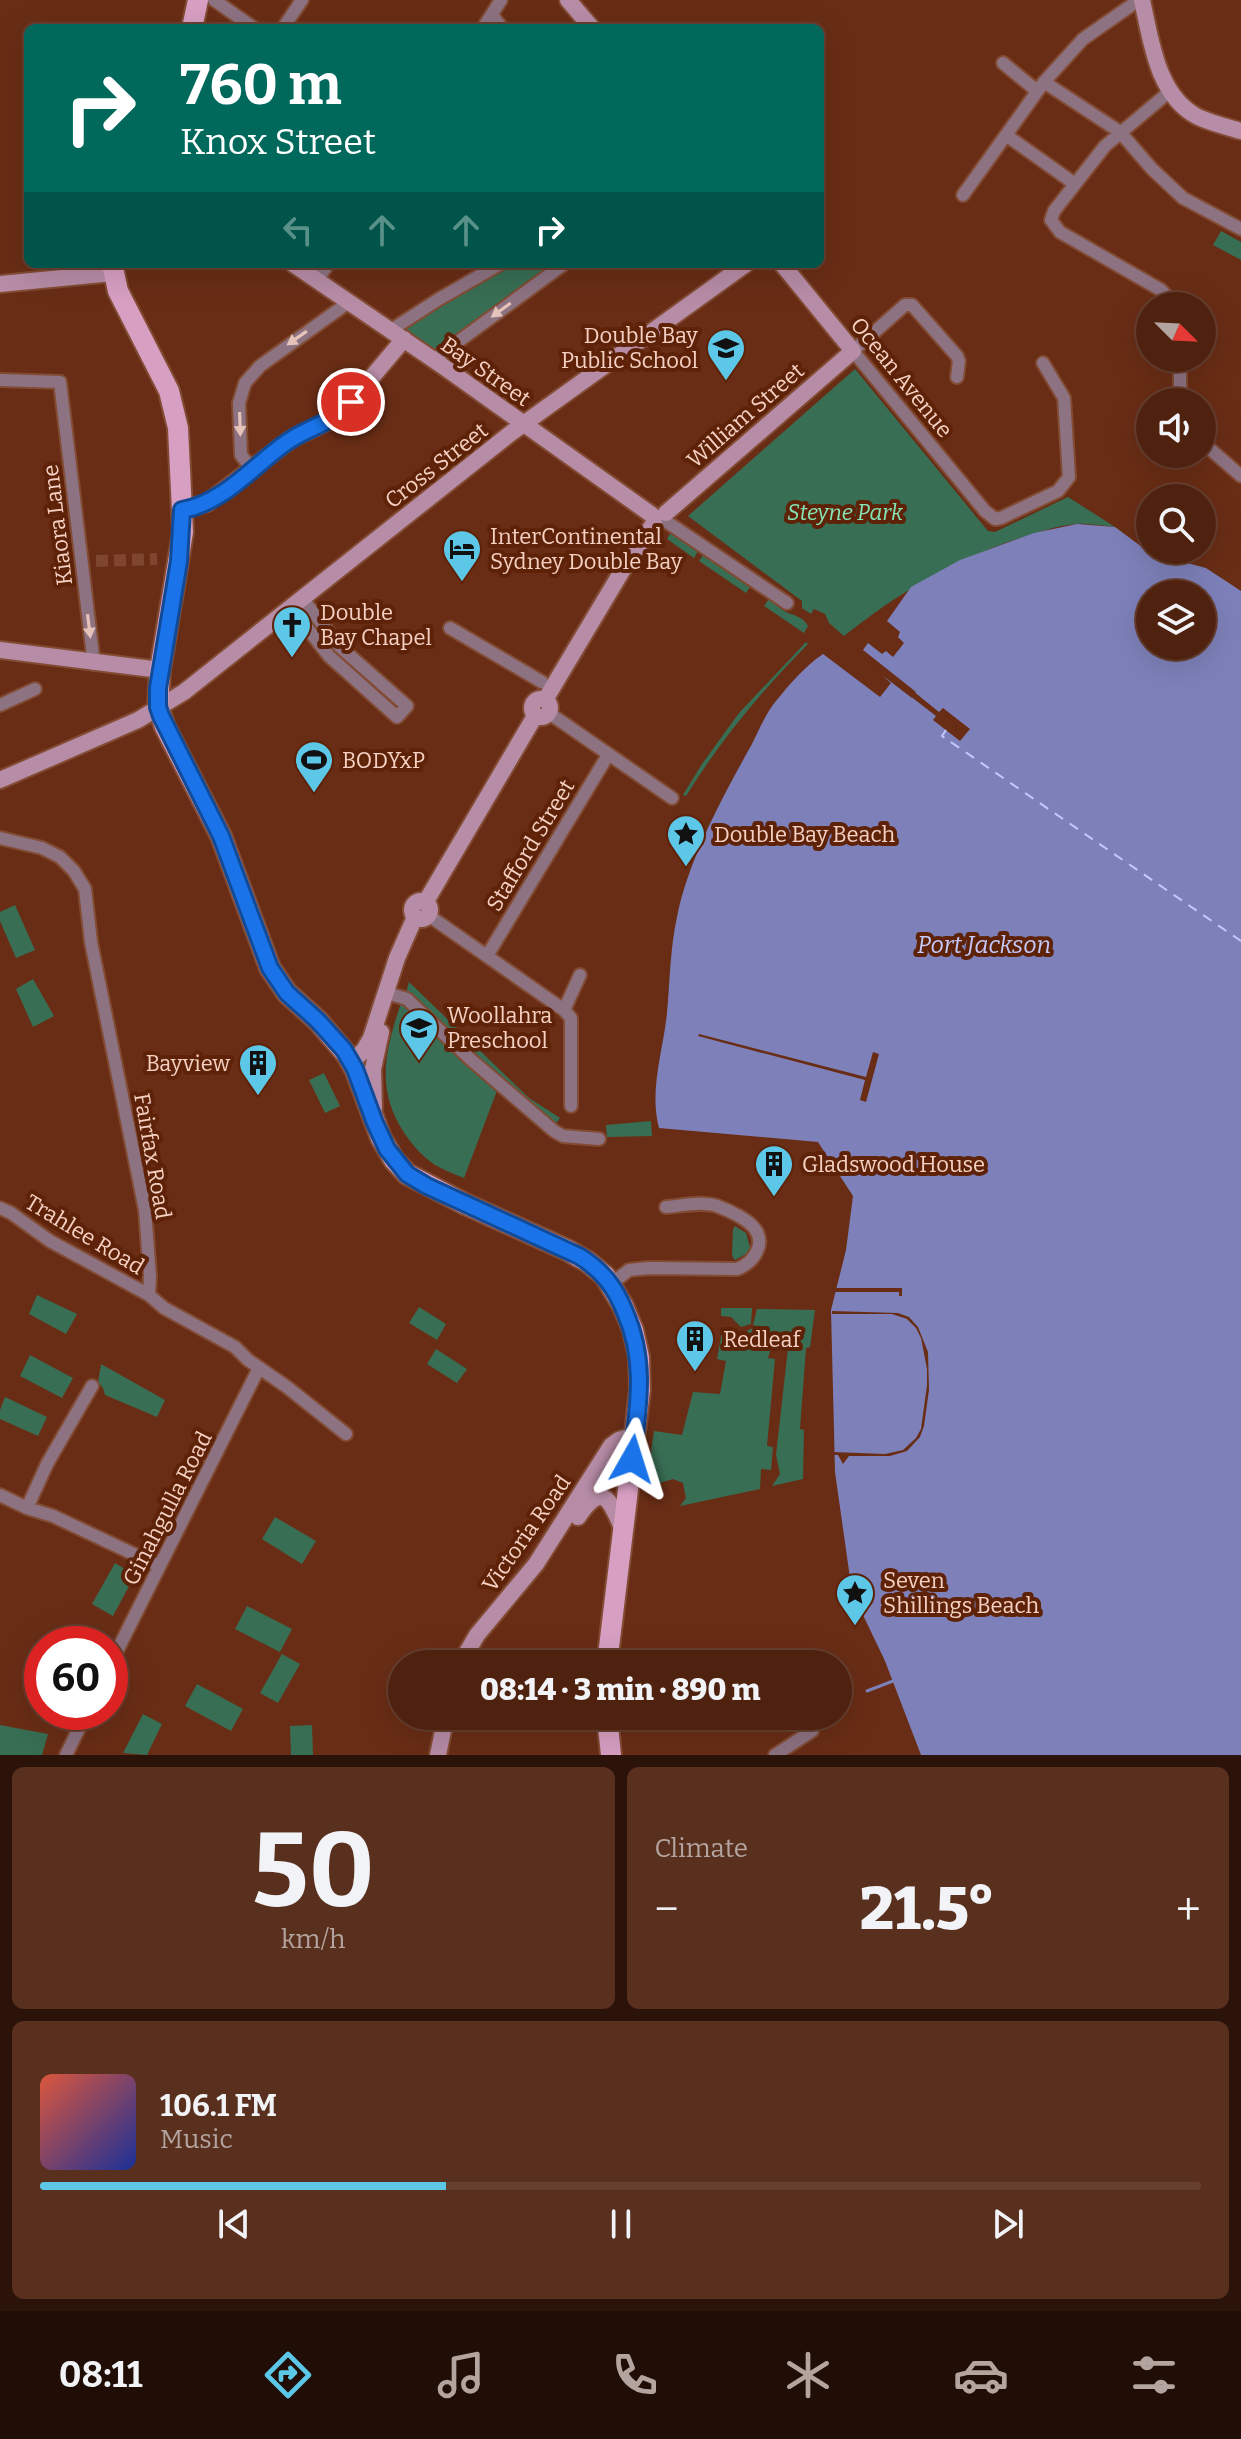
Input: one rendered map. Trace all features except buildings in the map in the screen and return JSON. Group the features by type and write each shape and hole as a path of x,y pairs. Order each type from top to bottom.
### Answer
{"main road":[{"path":"193,24 198,0"},
{"path":"112,268 118,291 163,376 173,403 179,442 182,510 179,561 160,670 158,707 165,727 221,836 270,968 287,993 318,1021 352,1062 375,1123 394,1160 417,1180 579,1256 598,1269 611,1284 633,1330 638,1347 640,1390 609,1650"},
{"path":"608,1730 611,1755"}],"street":[{"path":"214,0 248,24"},
{"path":"286,24 302,0"},
{"path":"486,24 501,0"},
{"path":"568,0 589,24"},
{"path":"963,195 1040,87 1083,39 1140,0 1169,92 1200,118 1241,131"},
{"path":"492,15 499,24"},
{"path":"1003,63 1120,132 1152,169 1183,198 1241,229"},
{"path":"1163,292 1055,229 1051,216 1105,146 1169,92"},
{"path":"1006,135 1075,184"},
{"path":"0,284 112,268"},
{"name":"Bay Street","path":"299,268 787,603"},
{"path":"317,281 325,268"},
{"path":"182,510 207,503 291,439 335,418 351,402 397,335 439,299 493,268"},
{"path":"433,360 559,268"},
{"name":"Cross Street","path":"0,780 138,720 184,692 523,424 740,268"},
{"name":"Ocean Avenue","path":"785,268 995,519 1058,491 1069,477 1064,398 1043,363"},
{"path":"252,469 241,455 240,395 248,378 349,302"},
{"path":"853,351 905,305 912,305 957,356 957,377"},
{"path":"833,368 835,330"},
{"name":"William Street","path":"352,1062 371,1038 397,958 628,561 660,518 853,351"},
{"name":"Kiaora Lane","path":"0,380 60,382 94,664"},
{"path":"1216,454 1241,476"},
{"path":"81,561 96,561"},
{"path":"296,602 336,653 377,699 397,717 407,706 336,653"},
{"path":"450,628 542,682"},
{"path":"0,650 160,670"},
{"path":"377,699 386,688"},
{"path":"0,705 35,689"},
{"path":"543,710 672,798"},
{"name":"Stafford Street","path":"487,956 608,755"},
{"name":"Fairfax Road","path":"0,838 42,848 60,857 74,871 85,889 91,942 145,1210 149,1295"},
{"path":"423,911 571,1018 571,1106"},
{"path":"564,1010 580,975"},
{"path":"375,1123 373,1069 385,998 407,999 469,1058 554,1131 563,1136 599,1139"},
{"path":"611,1284 629,1270 737,1269 755,1257 758,1236 755,1228 748,1223 709,1205 666,1207"},
{"name":"Trahlee Road","path":"0,1208 50,1241 149,1295"},
{"path":"149,1295 164,1308 235,1347 346,1434"},
{"name":"Ginahgulla Road","path":"128,1629 259,1368"},
{"path":"27,1508 47,1464 92,1386"},
{"name":"Victoria Road","path":"468,1650 536,1564 611,1446 635,1435"},
{"path":"0,1495 53,1516 159,1566"},
{"path":"491,1620 538,1576 590,1500 598,1497 609,1501 623,1530"},
{"path":"66,1755 78,1730"},
{"path":"438,1755 443,1730"},
{"path":"775,1755 812,1731"}],"green space":[{"path":"1221,231 1241,242 1241,260 1213,245"},
{"path":"508,268 549,268 435,351 406,332 406,326"},
{"name":"Steyne Park","path":"855,369 988,531 995,532 1068,497 1115,527 1062,526 993,547 926,580 844,636 829,623 825,614 814,609 811,614 802,608 802,601 688,516"},
{"path":"670,534 698,551 694,558 667,539"},
{"path":"703,555 750,587 746,593 699,561"},
{"path":"769,599 804,621 808,626 804,633 764,606"},
{"path":"806,642 808,644 728,735 686,796 683,795 739,713"},
{"path":"15,905 35,950 16,958 0,921 0,912"},
{"path":"33,979 54,1016 33,1027 16,989"},
{"path":"409,982 529,1098 560,1118 555,1125 406,993"},
{"path":"401,1003 498,1088 464,1178 435,1165 418,1151 405,1134 389,1101 387,1054"},
{"path":"324,1073 340,1106 325,1113 309,1080"},
{"path":"651,1121 652,1136 607,1137 606,1125"},
{"path":"735,1226 746,1233 750,1247 746,1254 735,1260 732,1256"},
{"path":"37,1295 77,1314 66,1334 29,1314"},
{"path":"419,1307 446,1324 437,1340 409,1323"},
{"path":"721,1308 752,1308 751,1324 741,1327 731,1317 721,1316"},
{"path":"757,1309 815,1310 810,1347 806,1348 800,1429 804,1430 803,1479 772,1486 780,1474 776,1455 788,1348 783,1344 783,1337 773,1337 773,1334 765,1336 764,1328 753,1325"},
{"path":"726,1328 732,1342 749,1336 747,1331 753,1328 760,1330 762,1340 773,1341 768,1358 775,1359 767,1446 773,1447 771,1470 761,1469 760,1489 680,1506 686,1498 683,1483 673,1479 646,1487 654,1431 682,1435 693,1392 720,1394 726,1361 717,1359 722,1332"},
{"path":"436,1349 467,1369 457,1383 427,1364"},
{"path":"30,1355 73,1378 62,1398 20,1376"},
{"path":"101,1364 165,1400 157,1417 105,1395 98,1382"},
{"path":"5,1397 47,1417 38,1436 0,1419"},
{"path":"614,1456 608,1480 589,1495"},
{"path":"275,1517 316,1541 302,1564 262,1539"},
{"path":"115,1563 135,1575 113,1616 92,1604"},
{"path":"247,1606 292,1629 280,1652 235,1629"},
{"path":"282,1654 300,1664 278,1703 260,1693"},
{"path":"197,1684 243,1709 231,1731 185,1706"},
{"path":"143,1714 162,1724 147,1755 123,1753"},
{"path":"0,1725 48,1734 42,1755 0,1755"},
{"path":"312,1725 313,1755 291,1755 290,1726"}],"water":[{"name":"Port Jackson","path":"1077,524 1115,527 1136,543 1136,564 1191,564 1206,568 1241,591 1241,1755 921,1755 885,1661 852,1592 835,1472 831,1310 846,1250 853,1196 818,1142 659,1128 656,1085 677,917 689,873 730,784 769,711 798,676 823,654 880,697 891,683 882,675 912,698 916,692 863,650 868,643 882,654 886,651 893,657 904,643 898,637 900,632 887,621 911,587 960,560 1034,533"}],"pier":[{"path":"860,648 939,712 943,708 970,729 960,741 933,720 936,716 879,672 882,671 860,653"},
{"path":"699,1034 866,1077 873,1052 879,1054 866,1102 860,1100 865,1080"},
{"path":"833,1288 902,1288 902,1296 899,1292 832,1292"},
{"path":"832,1311 898,1313 909,1317 918,1327 928,1352 929,1390 924,1426 920,1437 907,1451 890,1456 849,1456 843,1464 838,1455 833,1455 833,1452 885,1454 903,1450 921,1429 927,1369 921,1338 907,1319 892,1314 832,1314"}],"waterway":[{"path":"867,1691 893,1681"}],"ferry route":[{"path":"946,730 942,736 1241,941"}],"tunnel":[{"path":"96,561 157,559"}],"place":[{"name":"Double Bay Public School","path":"726,382"},
{"name":"InterContinental Sydney Double Bay","path":"462,583"},
{"name":"Double Bay Chapel","path":"292,659"},
{"name":"BODYxP","path":"314,794"},
{"name":"Double Bay Beach","path":"686,868"},
{"name":"Woollahra Preschool","path":"419,1062"},
{"name":"Bayview","path":"258,1097"},
{"name":"Gladswood House","path":"774,1198"},
{"name":"Redleaf","path":"695,1373"},
{"name":"Seven Shillings Beach","path":"855,1627"}],"route":[{"path":"351,402 335,418 291,439 218,496 198,507 182,510 183,532 160,670 158,707 165,727 221,836 270,968 287,993 318,1021 347,1055 381,1138 394,1160 407,1174 427,1186 579,1256 598,1269 611,1284 638,1347 640,1390 632,1459"}]}
